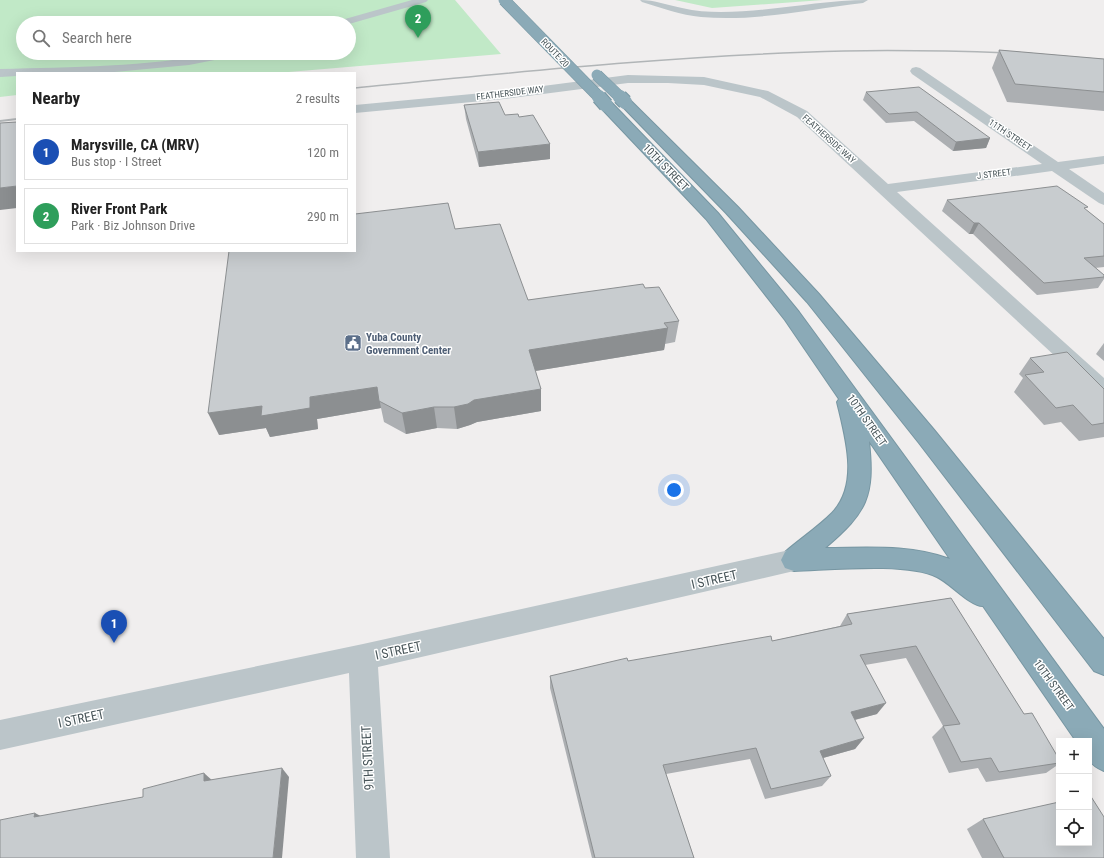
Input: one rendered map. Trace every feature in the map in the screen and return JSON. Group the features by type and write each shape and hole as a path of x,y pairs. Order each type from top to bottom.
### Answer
{"highway":[{"name":"ROUTE 20","path":"504,0 606,105"},
{"name":"ROUTE 20","path":"586,64 625,102"},
{"name":"10TH STREET","path":"625,102 721,198 812,298 927,437 1104,661"},
{"name":"10TH STREET","path":"606,105 685,186 737,246 792,316 1104,755"},
{"path":"794,560 841,520 854,502 860,475 858,442 845,390"},
{"path":"794,560 895,558 917,560 945,568 971,585 1006,618"}],"street":[{"path":"356,19 423,0"},
{"path":"645,0 688,12 721,14 777,10 863,0"},
{"path":"33,72 98,70 199,60"},
{"name":"11TH STREET","path":"916,71 1104,200"},
{"path":"0,73 16,73"},
{"name":"FEATHERSIDE WAY","path":"356,109 504,95 628,79 704,81 764,94 802,114 1104,390"},
{"name":"J STREET","path":"884,189 1104,160"},
{"name":"I STREET","path":"0,735 363,657 794,560"},
{"name":"9TH STREET","path":"363,657 373,858"}],"green space":[{"path":"0,0 455,0 501,54 289,72 16,72 16,95 0,97"},
{"path":"675,0 823,0 712,8"}],"building":[{"path":"999,50 1104,59 1104,92 1015,84"},
{"path":"919,87 990,138 956,142 917,112 889,114 866,92"},
{"path":"499,102 505,115 518,114 519,117 533,115 550,144 478,152 464,105"},
{"path":"16,122 16,186 0,188 0,123"},
{"path":"1057,186 1088,207 1084,208 1104,224 1104,256 1084,258 1104,275 1104,277 1044,283 979,223 974,223 947,200"},
{"path":"448,203 455,229 500,224 528,300 643,284 645,288 659,287 679,321 664,323 668,328 529,350 541,389 474,400 468,404 454,407 434,407 402,413 379,401 377,387 310,397 310,408 261,416 262,406 208,413 229,252 356,252 356,214"},
{"path":"1067,352 1104,389 1104,423 1092,425 1073,405 1056,408 1025,375 1044,372 1030,358"},
{"path":"951,598 1024,714 1032,713 1056,754 1056,763 999,772 991,758 961,762 943,726 960,724 916,646 860,655 886,703 851,712 864,738 820,751 831,776 771,789 756,748 663,765 694,858 595,858 550,676 627,658 628,661 771,636 772,641 852,624 847,614"},
{"path":"282,768 273,858 0,858 0,820 35,813 34,817 143,797 143,789 204,773 204,781"},
{"path":"1092,798 1104,817 1104,858 1004,858 983,819 1056,803 1056,846 1092,846"}],"railway":[{"path":"356,88 600,65 722,56 844,51 1009,53"},
{"path":"0,121 16,119"}],"place":[{"name":"River Front Park","path":"418,38"},
{"name":"Yuba County Government Center","path":"353,343"},
{"name":"Marysville, CA (MRV)","path":"114,643"}]}
